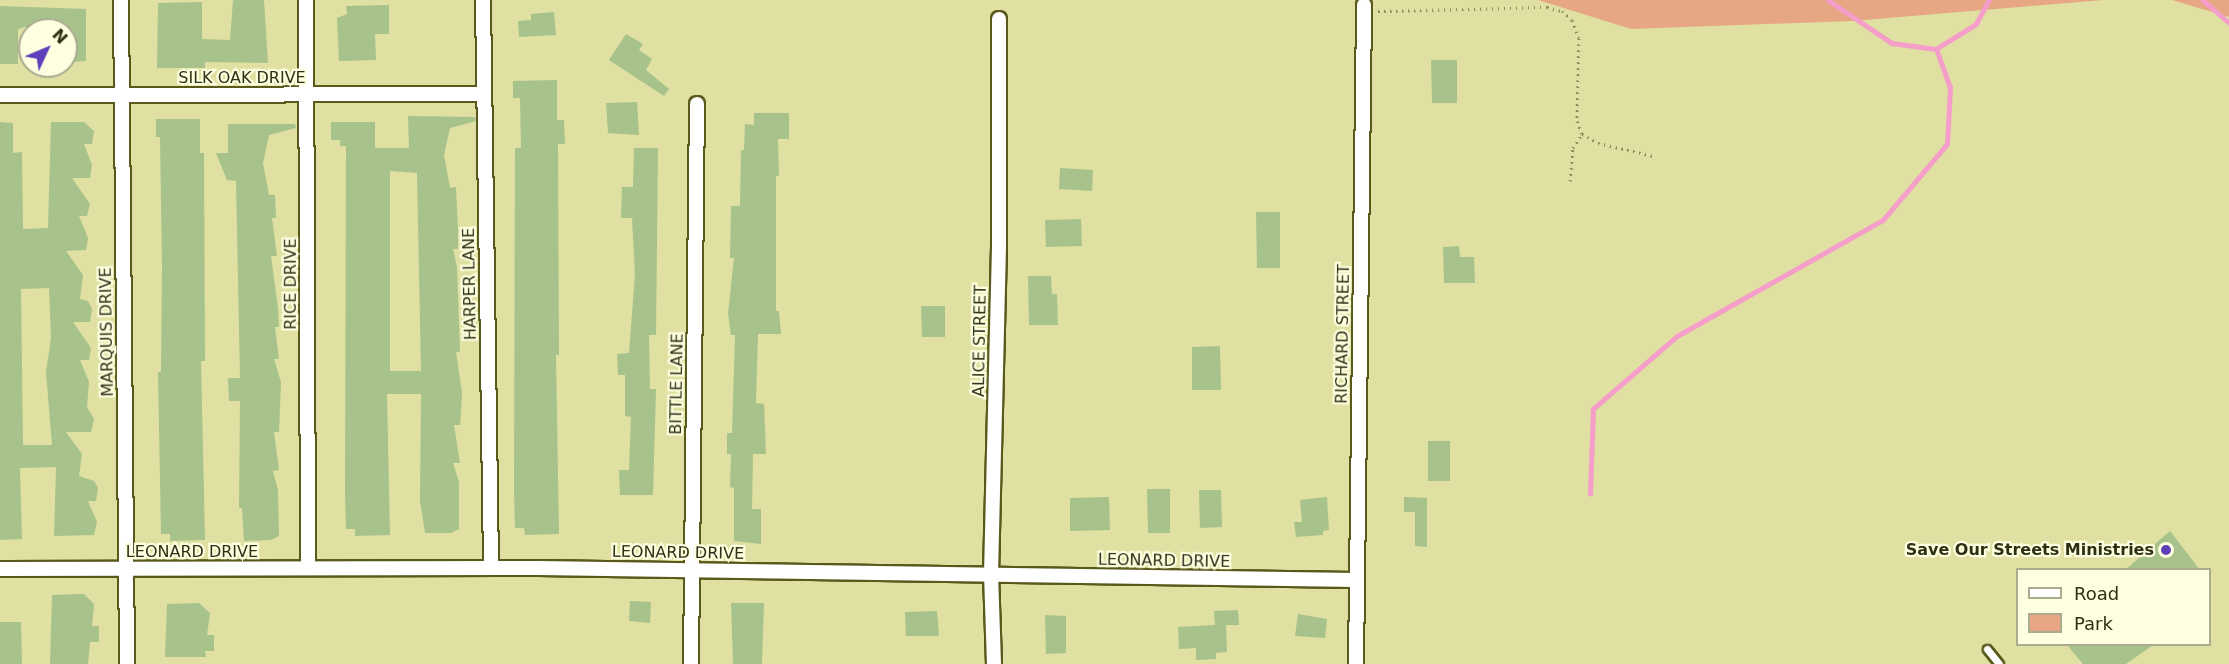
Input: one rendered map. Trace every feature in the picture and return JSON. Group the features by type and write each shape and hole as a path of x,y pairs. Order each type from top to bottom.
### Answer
{"street":[{"name":"MARQUIS DRIVE","path":"121,0 127,664"},
{"name":"RICE DRIVE","path":"306,0 308,568"},
{"name":"HARPER LANE","path":"483,0 491,568"},
{"name":"RICHARD STREET","path":"1356,664 1364,9"},
{"name":"ALICE STREET","path":"994,664 991,574 999,246 999,19"},
{"name":"SILK OAK DRIVE","path":"0,95 483,94"},
{"name":"BITTLE LANE","path":"691,664 697,104"},
{"name":"LEONARD DRIVE","path":"0,569 491,568 1356,580"}],"lane":[{"path":"1987,649 1999,664"}],"path":[{"path":"1364,9 1546,7 1562,11 1572,20 1579,38 1576,121 1582,134 1598,143 1654,156"},
{"path":"1570,181 1573,148 1582,134"}],"green space":[{"path":"1538,0 2103,0 1852,21 1631,29"},
{"path":"2172,0 2229,0 2229,17"}],"building":[{"path":"233,0 264,0 268,63 205,62 205,68 157,68 158,3 202,2 202,39 230,40"},
{"path":"389,5 389,34 375,34 376,60 339,61 337,18 347,14 346,6"},
{"path":"0,6 86,9 86,61 78,61 78,18 18,18 18,64 0,64"},
{"path":"554,12 556,35 519,37 518,21 531,20 531,14"},
{"path":"626,34 643,44 639,50 652,59 646,70 669,89 664,96 609,60"},
{"path":"1431,60 1457,60 1457,103 1432,103"},
{"path":"557,80 557,120 564,120 565,144 558,144 559,355 556,355 559,534 525,535 524,528 515,528 514,492 515,148 521,148 520,98 513,98 513,81"},
{"path":"637,102 639,135 608,133 606,103"},
{"path":"754,113 789,113 789,139 778,139 779,176 776,176 776,311 779,311 781,334 758,334 756,403 764,404 766,454 753,454 752,509 761,509 761,544 734,541 734,488 730,487 731,454 727,454 727,433 732,433 735,335 731,335 728,314 734,258 730,258 731,206 740,206 741,150 744,150 745,124 754,125"},
{"path":"408,116 475,117 476,121 450,128 444,155 450,188 456,187 458,230 458,249 453,249 457,267 460,352 456,352 462,393 460,425 454,425 460,463 453,463 459,482 459,529 451,533 425,533 420,501 421,394 387,394 390,535 355,536 355,529 346,529 345,493 346,146 340,146 340,140 331,140 331,122 375,122 375,148 409,148","holes":["390,171 417,173 421,371 390,371"]},
{"path":"156,119 200,119 200,153 204,153 205,361 201,361 205,540 170,541 170,534 161,534 158,372 161,372 162,265 160,137 156,137"},
{"path":"0,122 13,123 13,153 22,152 23,229 48,228 51,122 84,122 94,131 92,144 84,144 92,165 90,178 72,178 90,204 87,216 79,216 88,238 86,250 66,251 83,275 80,299 88,301 92,309 90,322 73,322 91,348 89,360 80,360 89,382 87,407 94,419 91,432 66,432 82,454 79,476 94,481 98,488 96,501 88,501 97,522 94,535 54,536 56,467 20,468 22,539 0,540","holes":["49,288 51,338 46,372 52,445 23,445 21,289"]},
{"path":"228,124 295,124 296,128 269,135 263,163 269,195 275,195 276,218 272,218 277,256 271,256 278,308 279,327 275,327 279,359 274,359 281,382 279,432 274,432 279,470 273,471 278,490 279,536 271,540 244,541 242,508 239,508 240,401 229,401 228,378 240,378 236,181 227,180 216,153 228,153"},
{"path":"634,148 658,148 656,335 649,335 650,389 656,389 653,495 620,495 619,470 629,470 631,417 625,416 625,375 618,375 617,354 629,353 635,274 632,218 621,218 622,187 633,187"},
{"path":"1060,168 1093,170 1092,191 1059,189"},
{"path":"1256,212 1280,212 1280,268 1257,268"},
{"path":"1081,219 1082,246 1046,247 1045,220"},
{"path":"1459,246 1460,257 1474,257 1475,283 1444,283 1443,247"},
{"path":"1028,276 1051,276 1052,294 1057,294 1058,325 1029,325"},
{"path":"921,306 945,306 945,337 922,337"},
{"path":"1220,346 1221,390 1192,390 1192,347"},
{"path":"1428,441 1450,441 1450,481 1428,481"},
{"path":"1147,489 1170,489 1170,533 1148,533"},
{"path":"1199,490 1221,490 1222,527 1200,528"},
{"path":"1109,497 1110,530 1070,531 1070,498"},
{"path":"1327,497 1329,530 1323,531 1323,535 1296,537 1294,522 1302,522 1300,500"},
{"path":"1404,497 1427,498 1427,547 1415,546 1415,512 1404,512"},
{"name":"Save Our Streets Ministries","path":"2170,531 2198,568 2127,568"},
{"path":"84,594 94,604 92,626 99,626 99,642 90,642 88,664 50,664 52,595"},
{"path":"630,601 651,602 650,623 629,621"},
{"path":"199,603 210,613 207,635 214,635 214,651 205,651 206,657 165,657 167,604"},
{"path":"731,603 764,603 762,664 733,664"},
{"path":"1238,610 1239,625 1226,625 1227,652 1216,653 1216,659 1196,660 1196,648 1179,649 1178,627 1215,625 1214,611"},
{"path":"937,611 939,636 906,636 905,612"},
{"path":"1298,614 1327,619 1325,638 1295,636"},
{"path":"1045,615 1066,616 1066,653 1046,654"},
{"path":"0,622 21,622 22,664 0,664"},
{"path":"2068,646 2152,646 2126,664 2083,664"}],"waterway":[{"path":"1828,0 1892,43 1936,49 1976,24 1989,0"},
{"path":"2203,0 2229,23"},
{"path":"1590,494 1593,409 1677,336 1883,220 1947,144 1950,88 1936,49"}],"place":[{"name":"Save Our Streets Ministries","path":"2166,550"}]}
